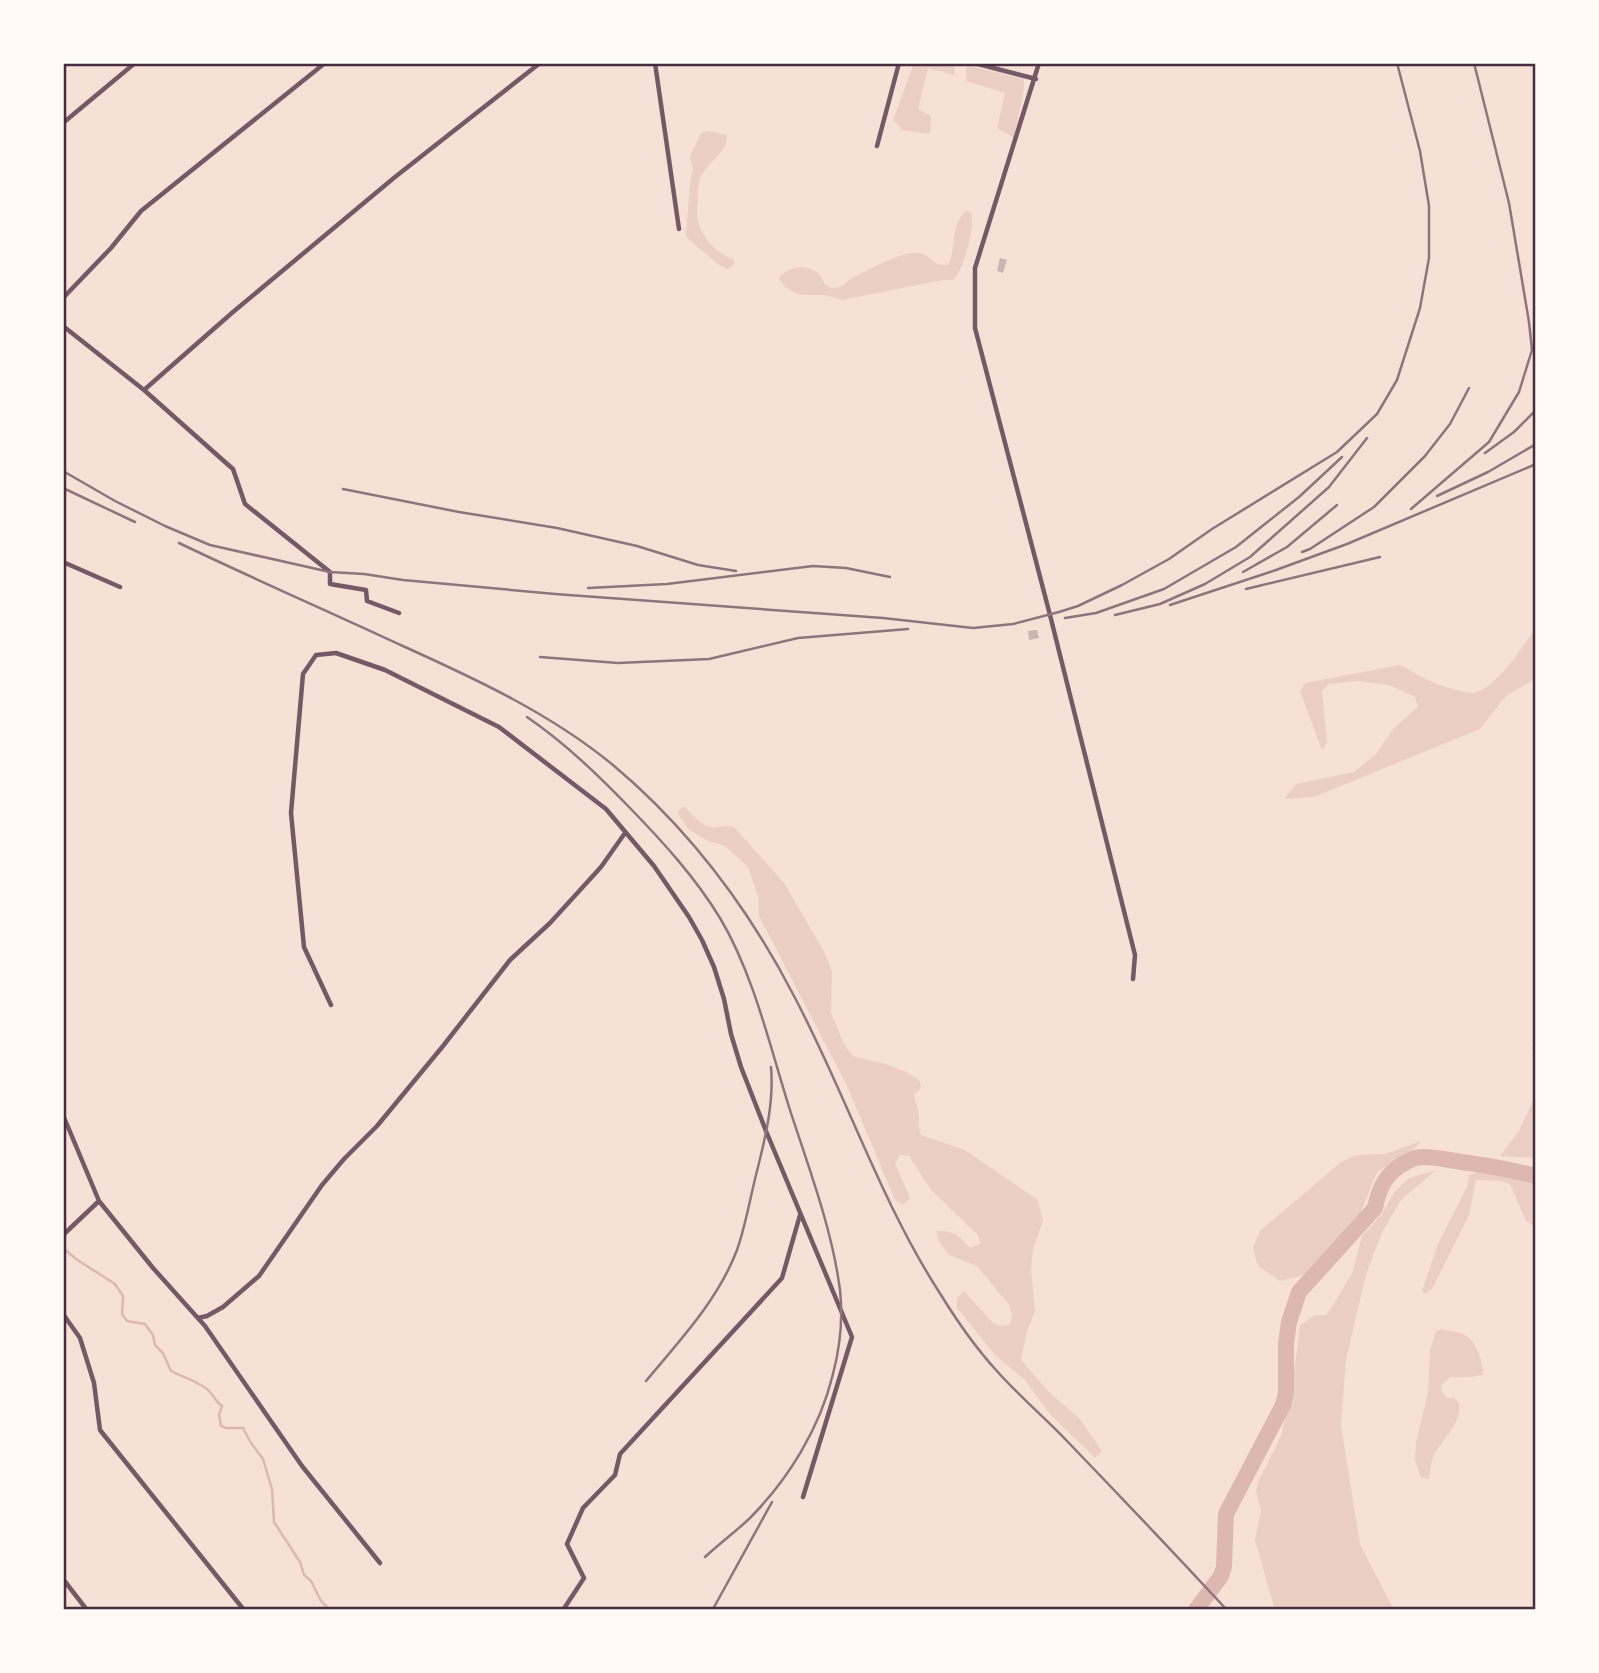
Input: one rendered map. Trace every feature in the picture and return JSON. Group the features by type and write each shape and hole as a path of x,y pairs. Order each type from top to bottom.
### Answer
{"street":[{"path":"63,123 135,63"},
{"path":"63,298 111,248 141,211 325,63"},
{"path":"144,390 395,177 540,63"},
{"path":"655,63 679,229"},
{"path":"877,146 899,63"},
{"path":"974,63 1036,79"},
{"path":"1040,63 975,268 975,328 1135,955 1133,979"},
{"path":"63,326 144,390 233,469 245,503 330,572 330,583 366,590 367,601 399,613"},
{"path":"63,562 120,587"},
{"path":"331,1005 304,947 291,813 303,674 316,655 336,653 385,670 499,727 606,809 654,866 702,940 724,999 741,1067 852,1337 803,1497"},
{"path":"198,1318 223,1307 259,1276 322,1185 377,1126 510,960 551,923 601,867 625,833"},
{"path":"63,1115 99,1201 153,1268 205,1326 302,1466 380,1563"},
{"path":"63,1235 99,1201"},
{"path":"563,1610 584,1578 567,1544 583,1508 615,1475 620,1454 782,1278 800,1214"},
{"path":"63,1314 80,1338 89,1365 100,1430 244,1610"},
{"path":"63,1579 87,1610"}],"shaded area":[{"path":"914,63 955,63 954,75 928,68 918,109 931,116 930,134 902,130 893,120"},
{"path":"966,65 1024,79 1014,138 997,128 1005,93 966,81"},
{"path":"708,131 727,135 721,152 700,179 698,223 710,243 734,260 734,265 727,269 687,238 686,234 693,169 691,154 700,135"},
{"path":"966,211 971,213 972,219 970,238 965,258 953,280 842,300 825,295 798,294 785,287 779,278 787,270 804,267 819,274 828,286 838,288 886,261 907,254 923,254 934,262 948,265 957,224"},
{"path":"1536,627 1536,678 1506,696 1480,729 1314,797 1284,799 1296,784 1354,772 1376,754 1393,729 1418,707 1415,697 1389,685 1358,681 1329,684 1322,691 1327,743 1322,750 1300,691 1305,683 1400,665 1437,684 1472,693 1481,690 1499,676"},
{"path":"684,806 708,826 735,828 784,883 825,953 832,972 831,1012 848,1050 855,1057 886,1064 919,1080 920,1090 914,1094 921,1135 965,1150 1038,1200 1043,1221 1033,1249 1031,1269 1035,1311 1027,1331 1021,1360 1049,1392 1079,1418 1102,1451 1095,1458 1050,1414 1025,1380 995,1355 957,1308 957,1298 964,1291 991,1321 999,1326 1009,1325 1012,1315 1009,1305 977,1266 949,1255 938,1240 936,1231 955,1234 970,1248 980,1244 978,1235 931,1190 909,1156 900,1155 895,1163 910,1198 903,1205 895,1200 847,1086 759,916 758,896 748,867 725,846 706,840 688,829 677,812"},
{"path":"1536,1094 1536,1158 1500,1156 1519,1131"},
{"path":"1421,1141 1411,1152 1377,1172 1358,1219 1307,1274 1280,1281 1258,1266 1253,1248 1260,1231 1341,1162 1357,1155 1385,1154"},
{"path":"1436,1170 1402,1199 1383,1230 1366,1274 1346,1360 1341,1426 1360,1544 1394,1610 1275,1610 1255,1540 1261,1510 1256,1491 1281,1436 1292,1389 1300,1325 1316,1315 1326,1315 1332,1307 1352,1273 1362,1236 1381,1215 1395,1191 1409,1178"},
{"path":"1495,1171 1536,1185 1536,1227 1526,1221 1510,1184 1476,1180 1469,1215 1432,1289 1425,1294 1422,1291 1438,1244 1468,1185 1469,1175"},
{"path":"1441,1329 1463,1334 1472,1341 1479,1355 1483,1375 1450,1377 1441,1386 1447,1398 1454,1398 1459,1403 1459,1411 1454,1425 1433,1457 1429,1479 1421,1478 1415,1460 1416,1442 1428,1393 1430,1351 1436,1331"}],"building":[{"path":"1000,258 1007,260 1003,273 997,271"},
{"path":"1037,630 1039,638 1029,640 1028,631"}],"waterway":[{"path":"1196,1610 1221,1576 1224,1567 1226,1514 1283,1405 1286,1393 1286,1343 1289,1322 1299,1292 1375,1208 1387,1177 1405,1163 1423,1157 1536,1176"},
{"path":"63,1248 115,1284 123,1296 122,1314 127,1321 145,1324 171,1371 203,1386 222,1406 219,1415 221,1426 243,1428 263,1459 272,1489 274,1522 300,1562 304,1575 330,1610"}],"railway":[{"path":"63,471 115,501 210,545 330,572 555,594 883,618 973,628 1013,624 1059,612 1122,585 1169,559 1212,529 1337,452 1377,414 1397,380 1420,308 1429,258 1429,206 1420,151 1397,63"},
{"path":"1411,509 1489,442 1519,392 1532,350 1509,203 1474,63"},
{"path":"1302,552 1374,507 1425,456 1450,424 1469,388"},
{"path":"1485,453 1514,432 1536,410"},
{"path":"1115,615 1160,604 1205,584 1250,557 1329,487 1367,438"},
{"path":"1437,496 1488,472 1536,444"},
{"path":"1065,618 1096,613 1164,589 1236,547 1299,497 1342,457"},
{"path":"1170,605 1347,544 1536,464"},
{"path":"63,488 135,522"},
{"path":"343,489 557,528 637,546 698,565 736,571"},
{"path":"1243,572 1287,547 1337,505"},
{"path":"179,543 513,699 565,730 613,765 667,815 737,901 776,964 813,1033 881,1185 919,1259 960,1324 1004,1379 1067,1441 1227,1610"},
{"path":"1246,589 1380,557"},
{"path":"588,588 667,584 813,566 846,568 890,577"},
{"path":"540,657 618,663 709,659 798,638 908,629"},
{"path":"527,717 581,760 642,821 689,874 732,939 760,1010 819,1197 836,1267 841,1300 839,1343 833,1374 820,1414 801,1452 777,1487 749,1519 705,1557"},
{"path":"646,1381 709,1303 737,1250 766,1130 771,1067"},
{"path":"713,1609 772,1502"}]}
